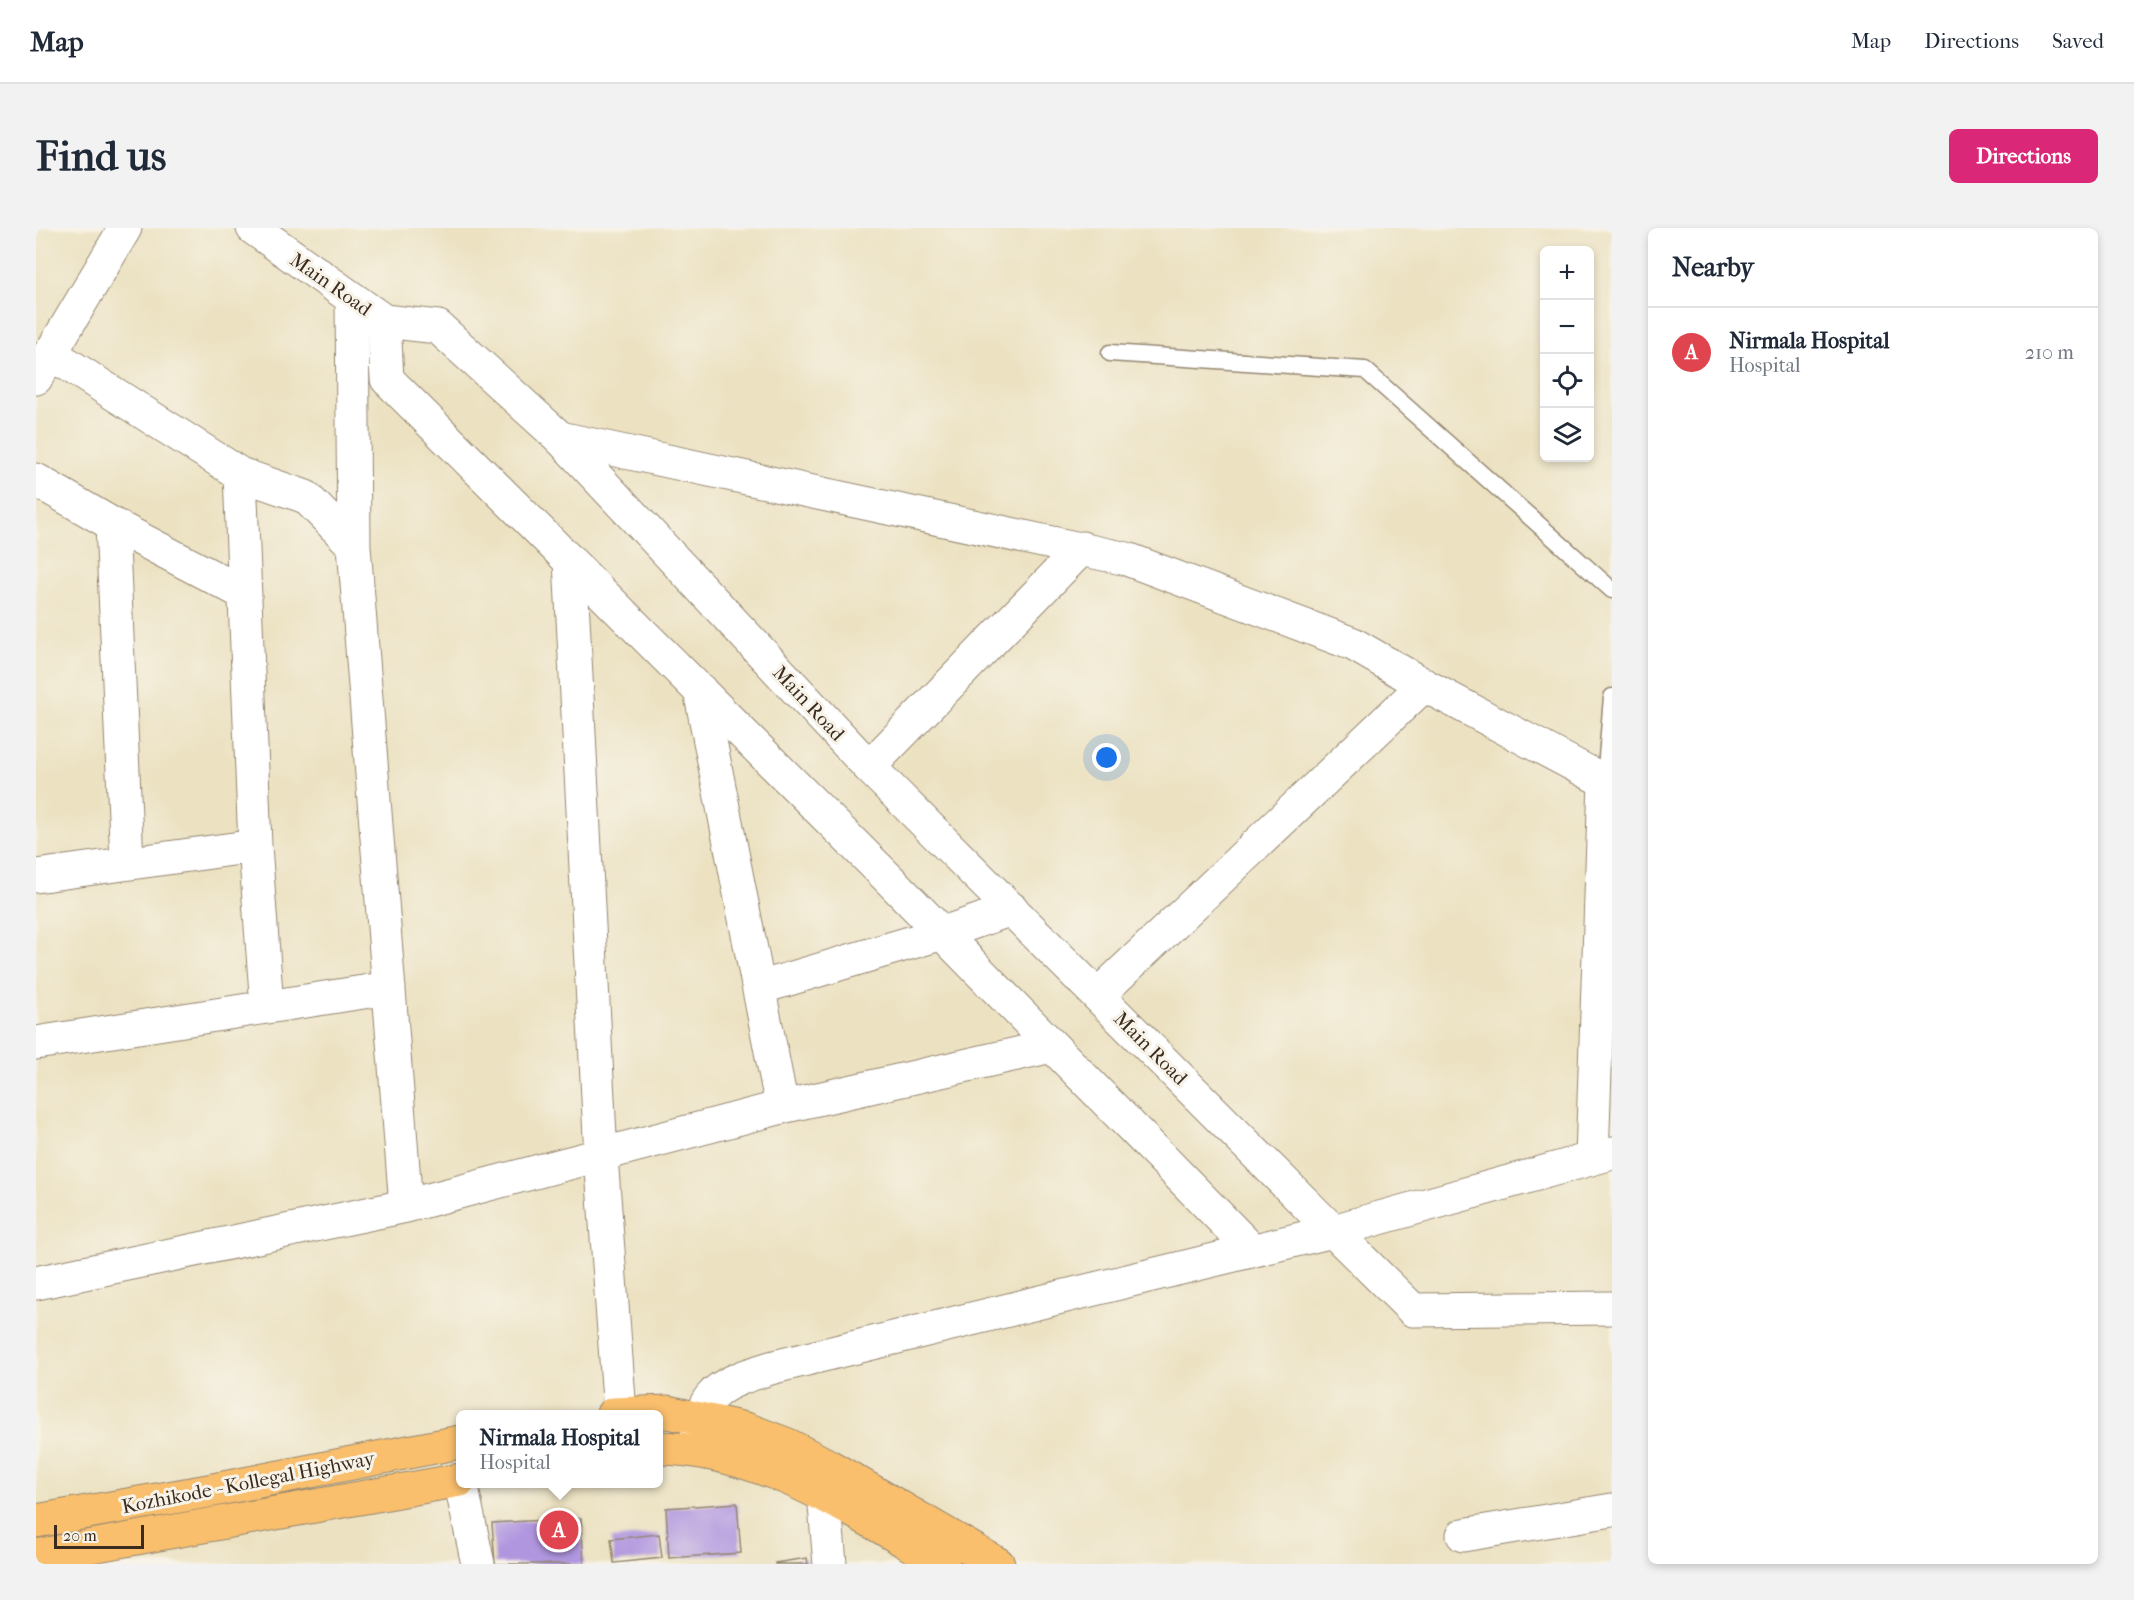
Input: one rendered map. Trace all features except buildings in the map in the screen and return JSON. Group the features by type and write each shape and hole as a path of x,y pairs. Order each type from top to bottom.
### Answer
{"main road":[{"path":"663,1412 746,1429 788,1445 825,1480 942,1564"},
{"name":"Kozhikode - Kollegal Highway","path":"36,1521 208,1491 456,1443"},
{"path":"663,1449 694,1452 825,1480 998,1564"},
{"name":"Kozhikode - Kollegal Highway","path":"36,1556 456,1482"}],"street":[{"path":"125,228 43,365 240,474 306,497 354,546"},
{"name":"Main Road","path":"253,228 384,321 438,327 560,438 869,766 1413,1310 1612,1308"},
{"path":"352,300 354,546 406,1206"},
{"path":"384,321 387,379 943,933 1252,1250"},
{"path":"560,438 1127,559 1353,644 1424,685 1608,783 1602,1155 1332,1231 774,1367 738,1379 711,1397 701,1419 694,1452"},
{"path":"240,474 255,846 267,1007"},
{"path":"36,480 112,524 245,594"},
{"path":"112,524 126,862"},
{"path":"869,766 1082,548"},
{"path":"570,561 616,1410"},
{"path":"1098,995 1424,685"},
{"path":"700,690 782,1107"},
{"path":"36,876 255,846"},
{"path":"759,988 943,933 1012,909"},
{"path":"36,1043 389,988"},
{"path":"36,1283 406,1206 782,1107 1052,1046"},
{"path":"825,1480 830,1564"},
{"path":"461,1488 477,1564"},
{"path":"1463,1535 1612,1510"}],"lane":[{"path":"1110,353 1365,370 1612,590"},
{"path":"1608,783 1612,697"}],"place":[{"name":"Nirmala Hospital","path":"559,1530"}]}
